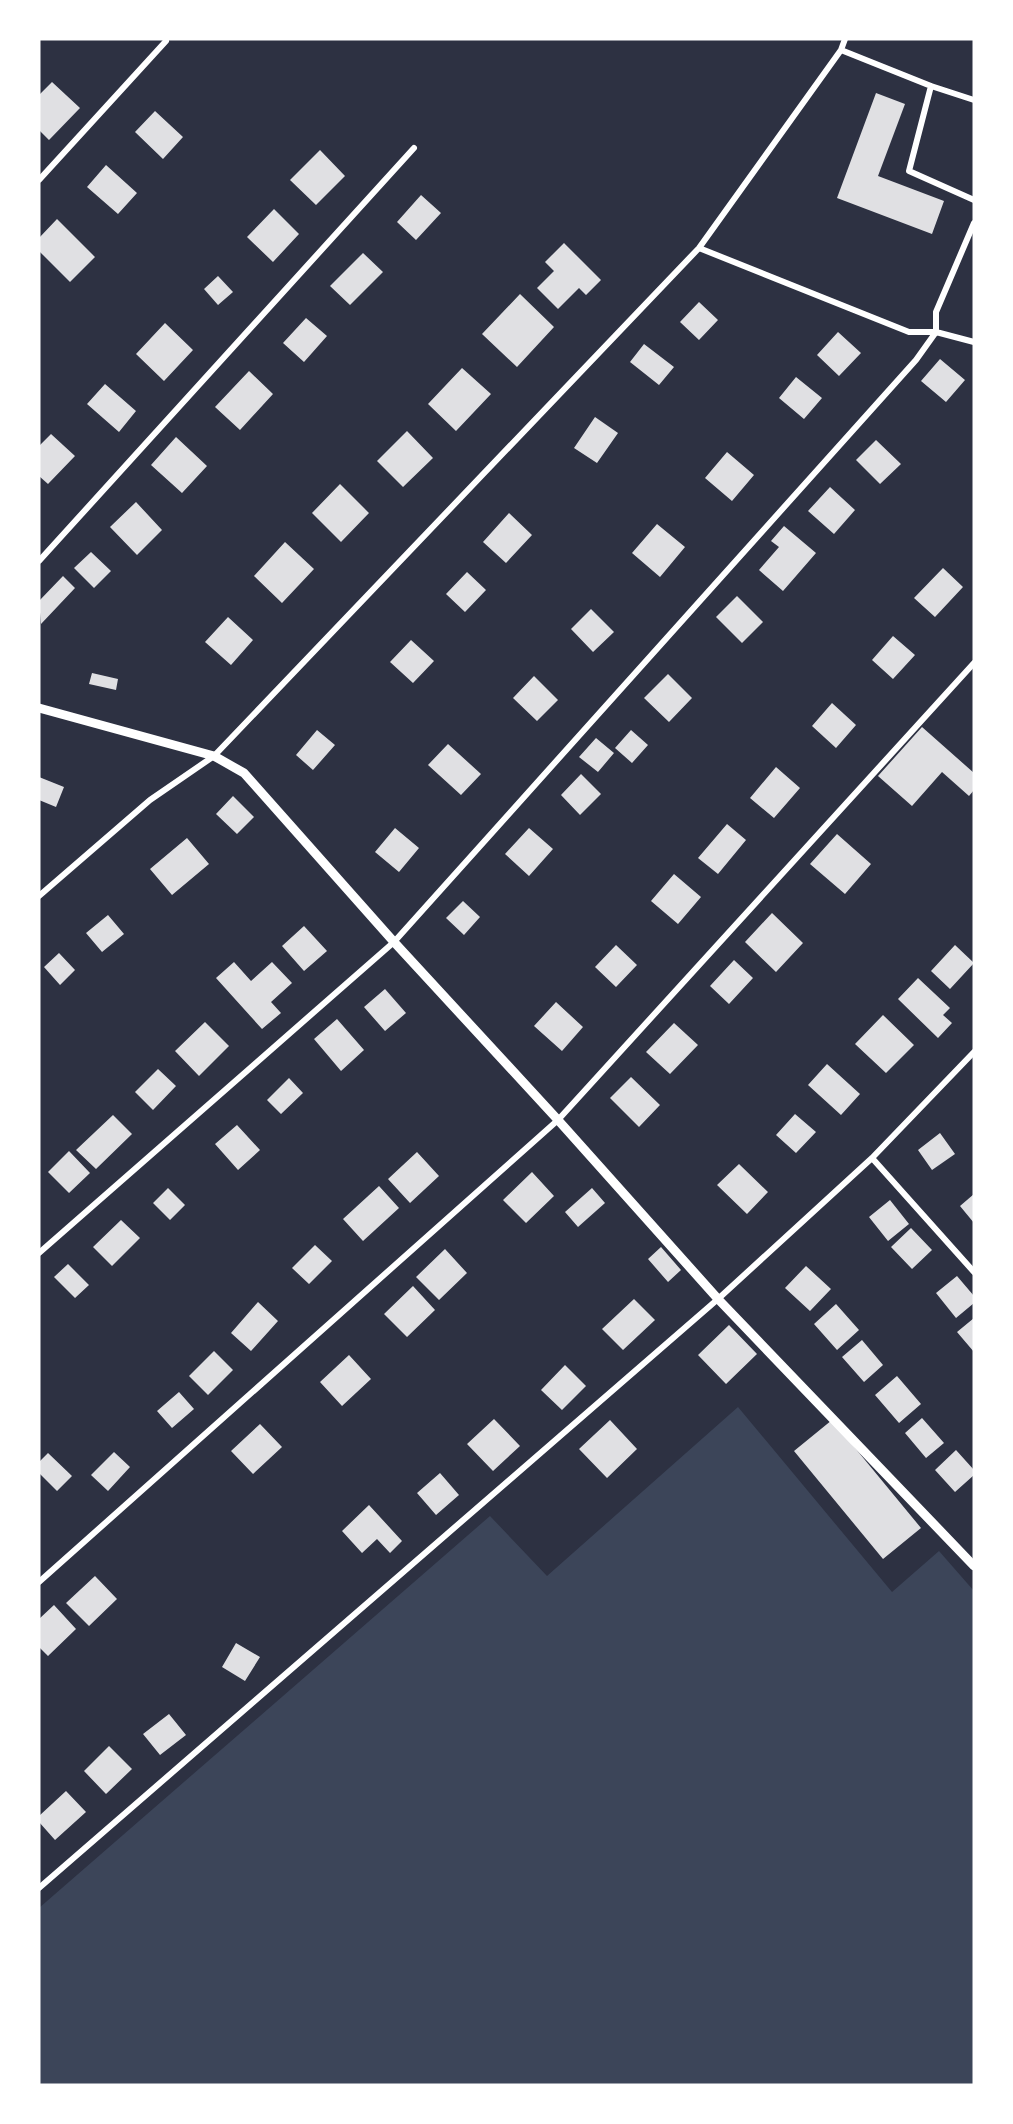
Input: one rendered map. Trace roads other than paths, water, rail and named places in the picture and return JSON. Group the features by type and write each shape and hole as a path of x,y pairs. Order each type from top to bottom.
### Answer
{"street":[{"path":"39,896 150,800 214,756 699,249 841,50 845,39"},
{"path":"39,180 166,41"},
{"path":"841,50 931,86 974,100"},
{"path":"931,86 909,171 974,200"},
{"path":"39,561 414,148"},
{"path":"39,1252 394,942 916,360 936,332 936,312 974,223"},
{"path":"699,249 909,332 936,332 974,342"},
{"path":"39,1582 558,1120 974,663"},
{"path":"39,708 214,756 244,773 718,1299 974,1566"},
{"path":"39,1888 718,1299 872,1158 974,1052"},
{"path":"872,1158 974,1272"}]}
